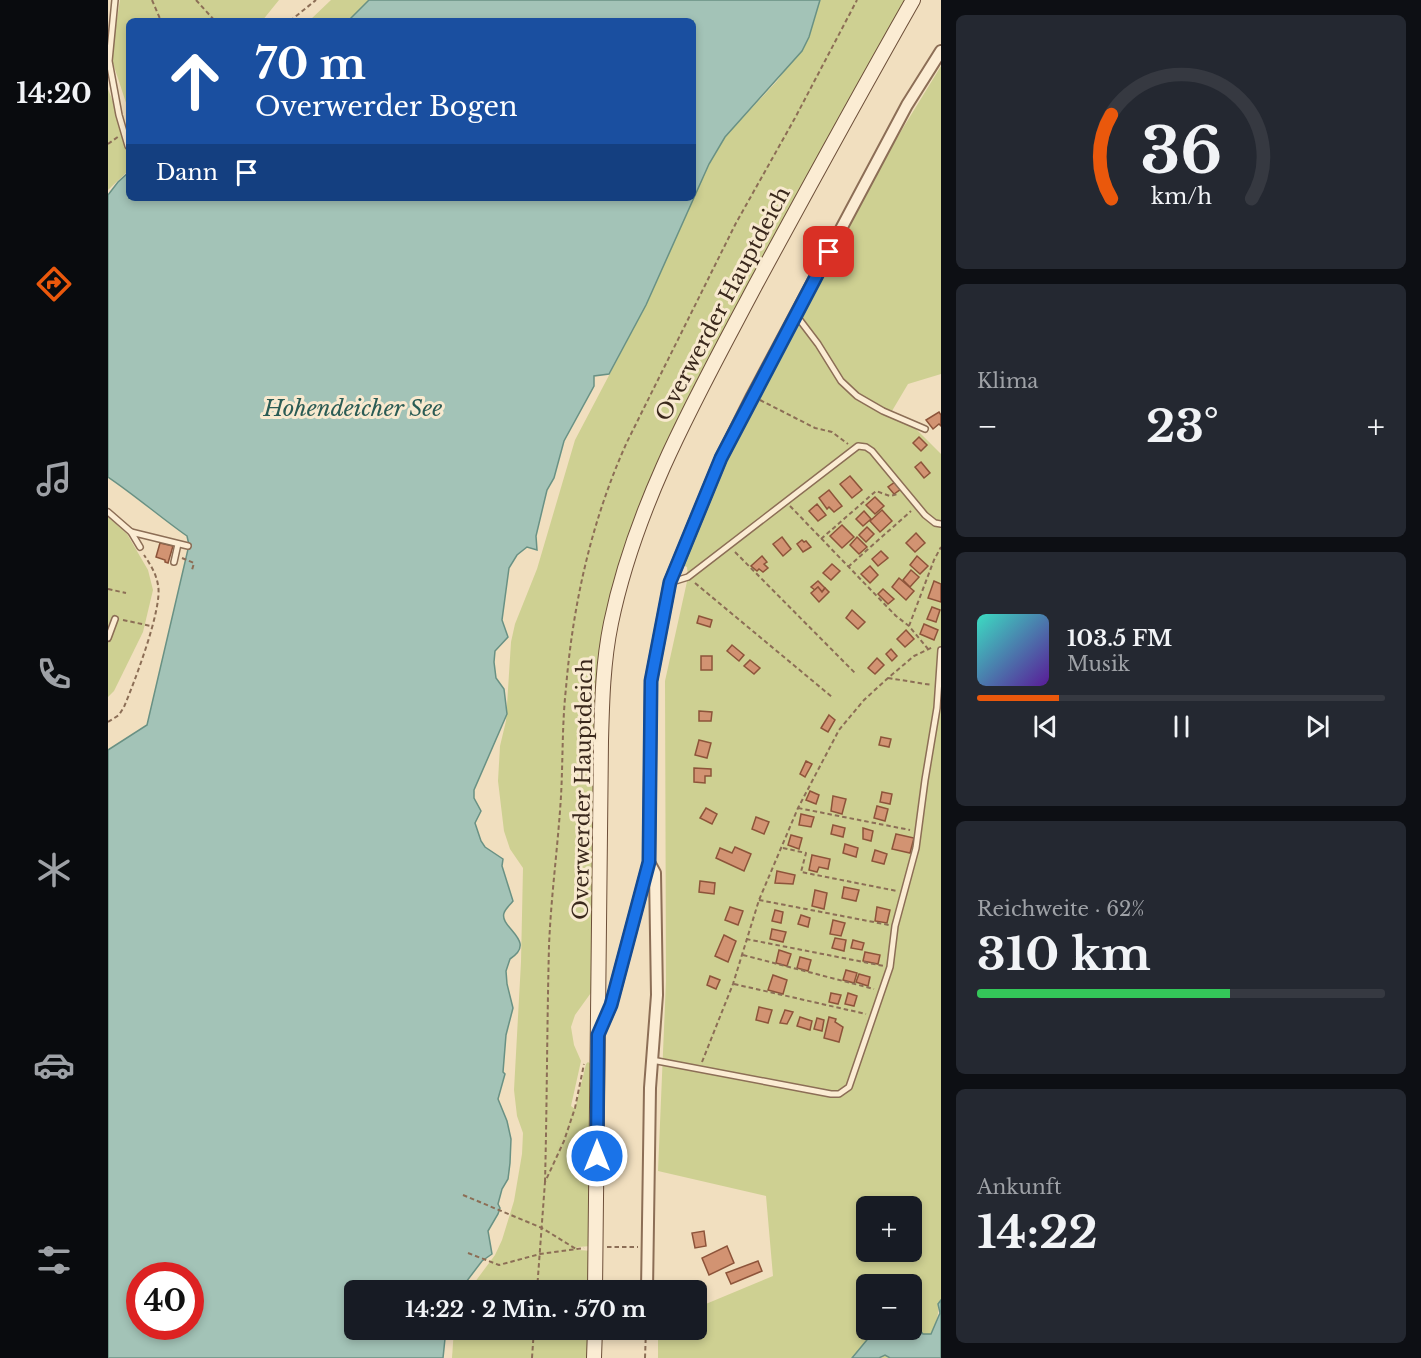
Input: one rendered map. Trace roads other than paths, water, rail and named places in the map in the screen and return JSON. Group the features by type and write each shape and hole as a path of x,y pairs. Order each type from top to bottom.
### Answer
{"street":[{"name":"Overwerder Hauptdeich","path":"595,1280 600,942 599,795 604,671 611,624 622,578 654,487 700,389 834,139 913,0"},
{"path":"598,1035 611,1005 649,862 651,681 670,582 721,458 752,396 907,105 941,51"},
{"path":"647,1280 650,1088 657,995 655,873 649,862"},
{"path":"594,1358 595,1340"}],"lane":[{"path":"115,0 109,61 126,140"},
{"path":"796,315 818,344 841,381 857,396 883,411 926,429"},
{"path":"670,582 688,577 858,447 866,447 872,451 917,506 935,523 941,524"},
{"path":"108,512 131,532 140,547"},
{"path":"131,532 188,546"},
{"path":"174,562 178,544"},
{"path":"108,638 115,619"},
{"path":"652,1060 831,1094 839,1094 849,1087 890,967 894,926 918,832 937,708 941,650"}],"water":[{"name":"Hohendeicher See","path":"369,0 820,0 809,37 802,51 725,137 709,164 696,193 696,18 351,18"},
{"name":"Hohendeicher See","path":"126,175 126,201 692,201 646,305 609,374 594,376 594,386 564,441 554,478 547,490 536,536 537,550 527,547 517,555 509,568 502,620 508,637 495,651 494,662 496,678 504,689 507,714 474,790 474,798 481,811 475,823 485,847 503,859 502,866 513,901 505,912 504,919 519,940 520,946 518,952 510,959 506,971 513,1008 506,1035 503,1072 505,1074 498,1099 511,1139 510,1163 508,1179 502,1189 498,1204 500,1208 488,1231 492,1254 482,1261 468,1280 344,1280 344,1340 445,1340 443,1358 108,1358 108,750 147,725 189,545 187,536 108,477 108,195"},
{"path":"941,1300 941,1358 890,1358 885,1355 879,1358 852,1358 867,1340 922,1340 922,1333 931,1334 940,1313 938,1304"}]}
